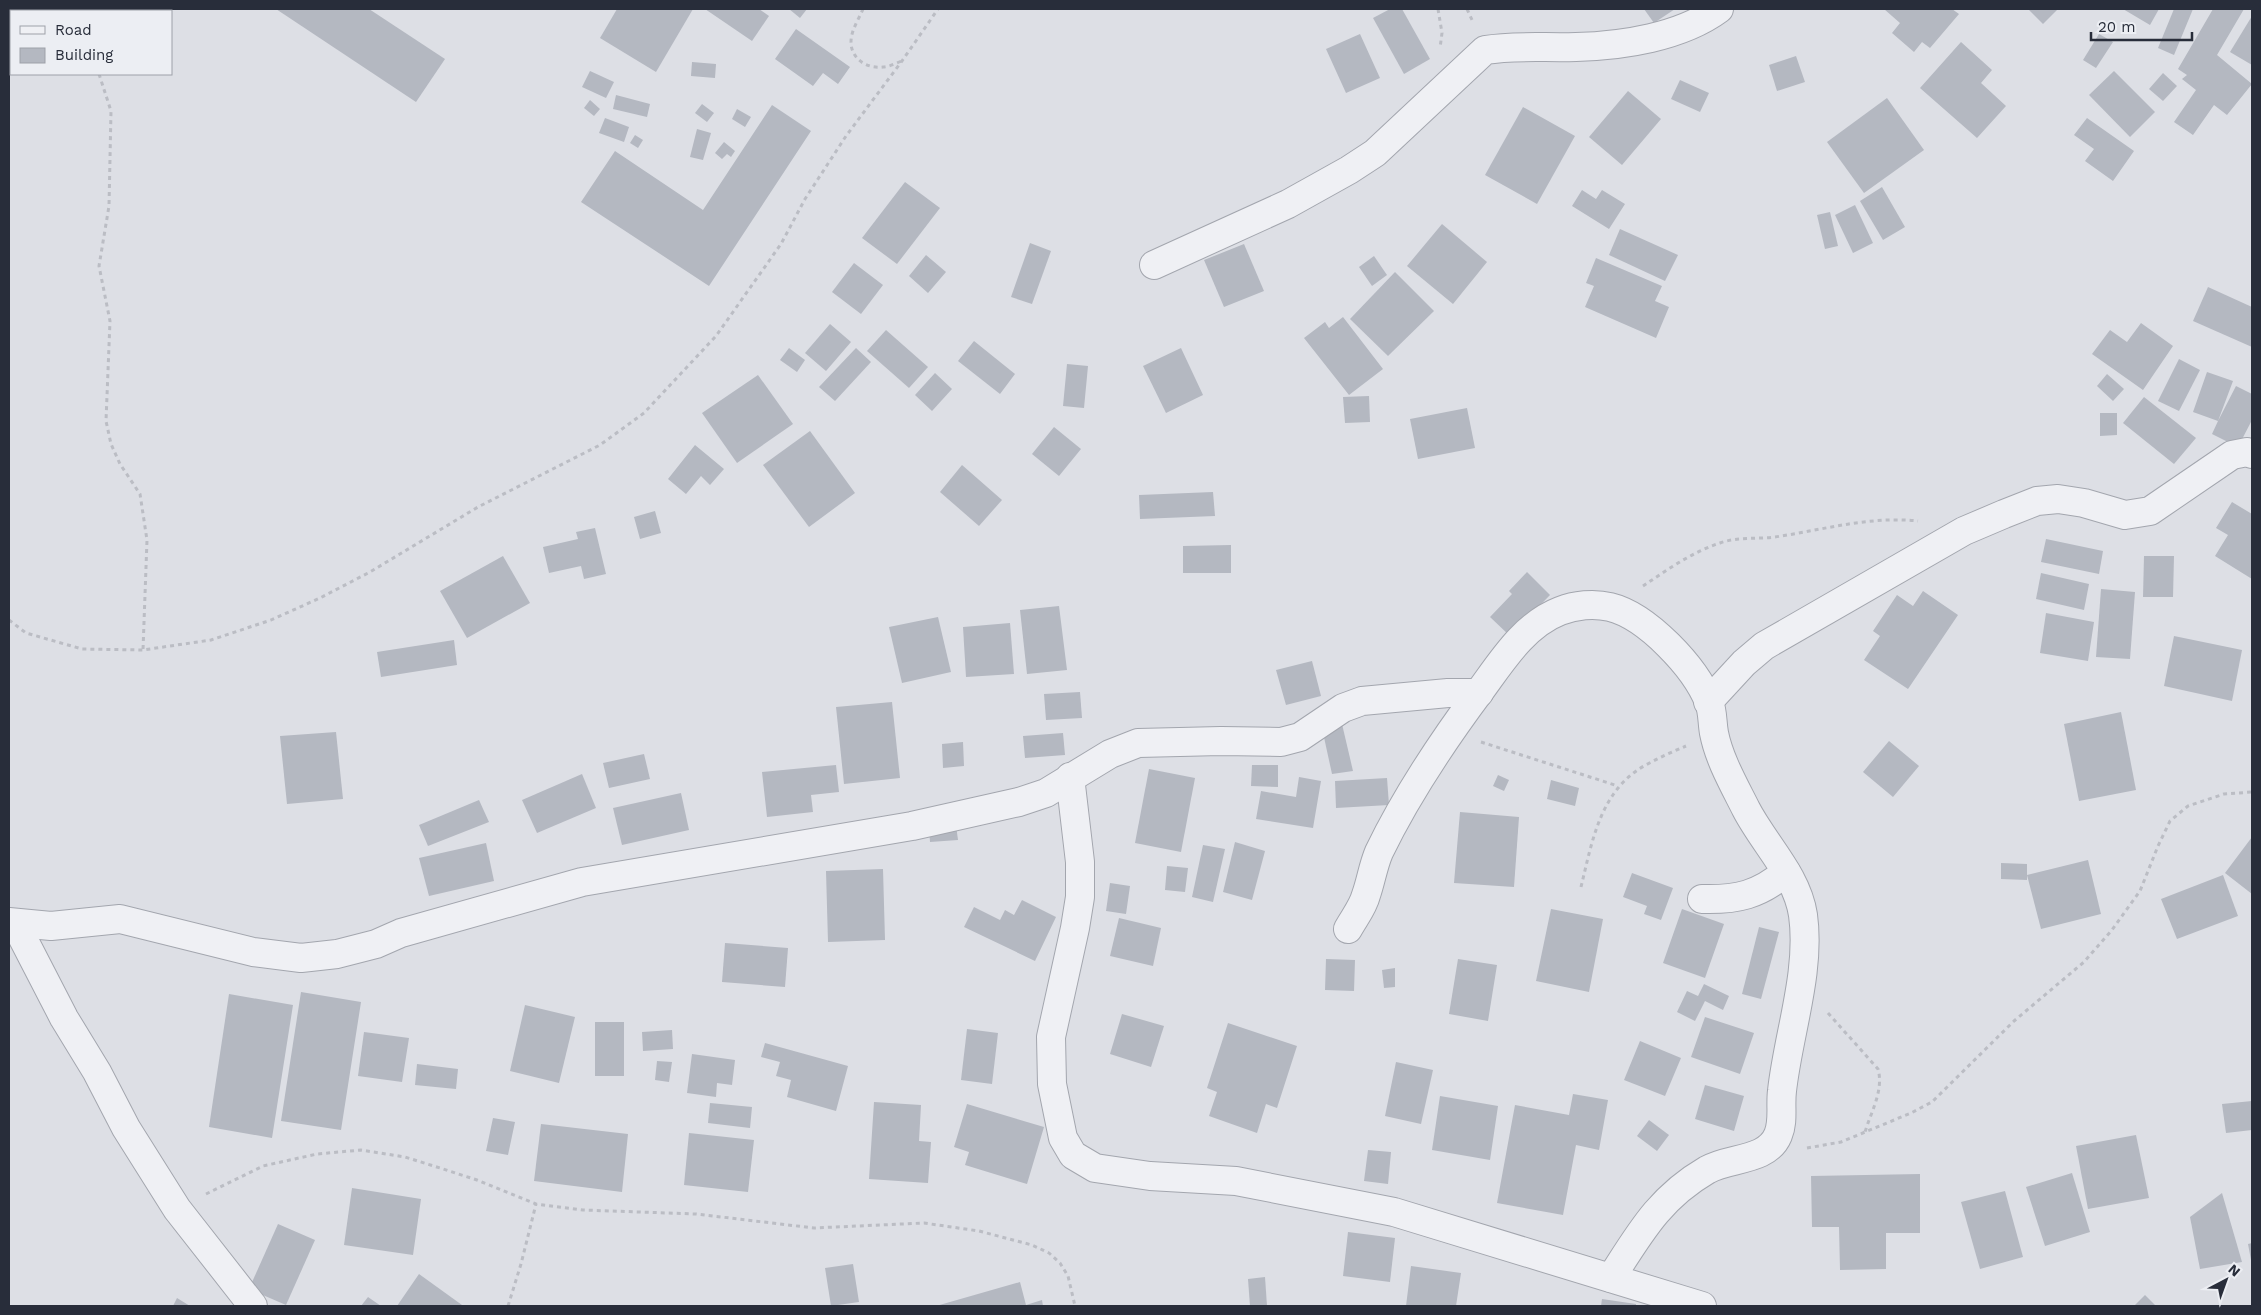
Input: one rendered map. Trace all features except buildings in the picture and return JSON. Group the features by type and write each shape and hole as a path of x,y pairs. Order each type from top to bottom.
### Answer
{"street":[{"path":"1154,265 1288,204 1349,170 1375,153 1485,50 1505,47 1576,47 1629,43 1675,30 1719,9"},
{"path":"1708,702 1744,663 1764,646 1964,531 2037,501 2058,499 2084,503 2125,515 2150,511 2232,455 2248,452 2252,454"},
{"path":"1348,929 1366,898 1376,858 1417,780 1450,730 1508,652 1535,625 1560,611 1584,605 1611,607 1636,619 1654,631 1684,664 1708,702 1720,752 1748,812 1786,872 1795,890 1802,912 1804,928 1800,984 1781,1094 1782,1122 1778,1136 1771,1147 1751,1156 1715,1165 1689,1181 1669,1197 1646,1224 1611,1278"},
{"path":"12,922 51,926 120,919 253,952 301,958 337,954 376,944 401,933 582,882 912,826 974,813 1046,793 1110,754 1138,743 1281,742 1300,737 1343,708 1362,701 1448,693 1479,693"},
{"path":"1070,777 1080,862 1080,897 1075,928 1055,1014 1051,1047 1052,1084 1061,1129 1063,1138 1073,1155 1095,1168 1150,1176 1236,1181 1394,1212 1702,1306"},
{"path":"1702,899 1733,898 1757,892 1772,884 1786,872"},
{"path":"12,922 64,1018 97,1072 126,1128 177,1209 252,1306"}],"path":[{"path":"863,9 851,41 852,52 860,62 869,66 883,68 902,61"},
{"path":"9,620 26,633 82,649 143,650 211,640 271,620 320,598 370,572 478,507 600,445 644,412 716,336 750,291 781,244 805,199 846,136 938,9"},
{"path":"99,75 111,111 109,206 99,266 110,321 106,421 111,444 120,464 140,494 147,540 143,650"},
{"path":"1611,607 1672,567 1721,542 1745,538 1779,537 1860,521 1899,519 1928,522 1964,531"},
{"path":"1450,730 1618,786"},
{"path":"1581,887 1600,816 1618,786 1644,766 1714,733"},
{"path":"1771,1147 1825,1147 1910,1113 1932,1102 2014,1022 2084,962 2112,930 2140,892 2170,821 2188,806 2224,794 2252,792"},
{"path":"1800,984 1878,1069 1880,1077 1879,1089 1864,1132"},
{"path":"177,1209 263,1166 317,1154 361,1150 405,1157 431,1165 477,1180 536,1204 583,1210 696,1214 814,1228 924,1223 979,1231 1032,1245 1049,1253 1060,1263 1068,1276 1075,1306"},
{"path":"508,1306 536,1204"}]}
